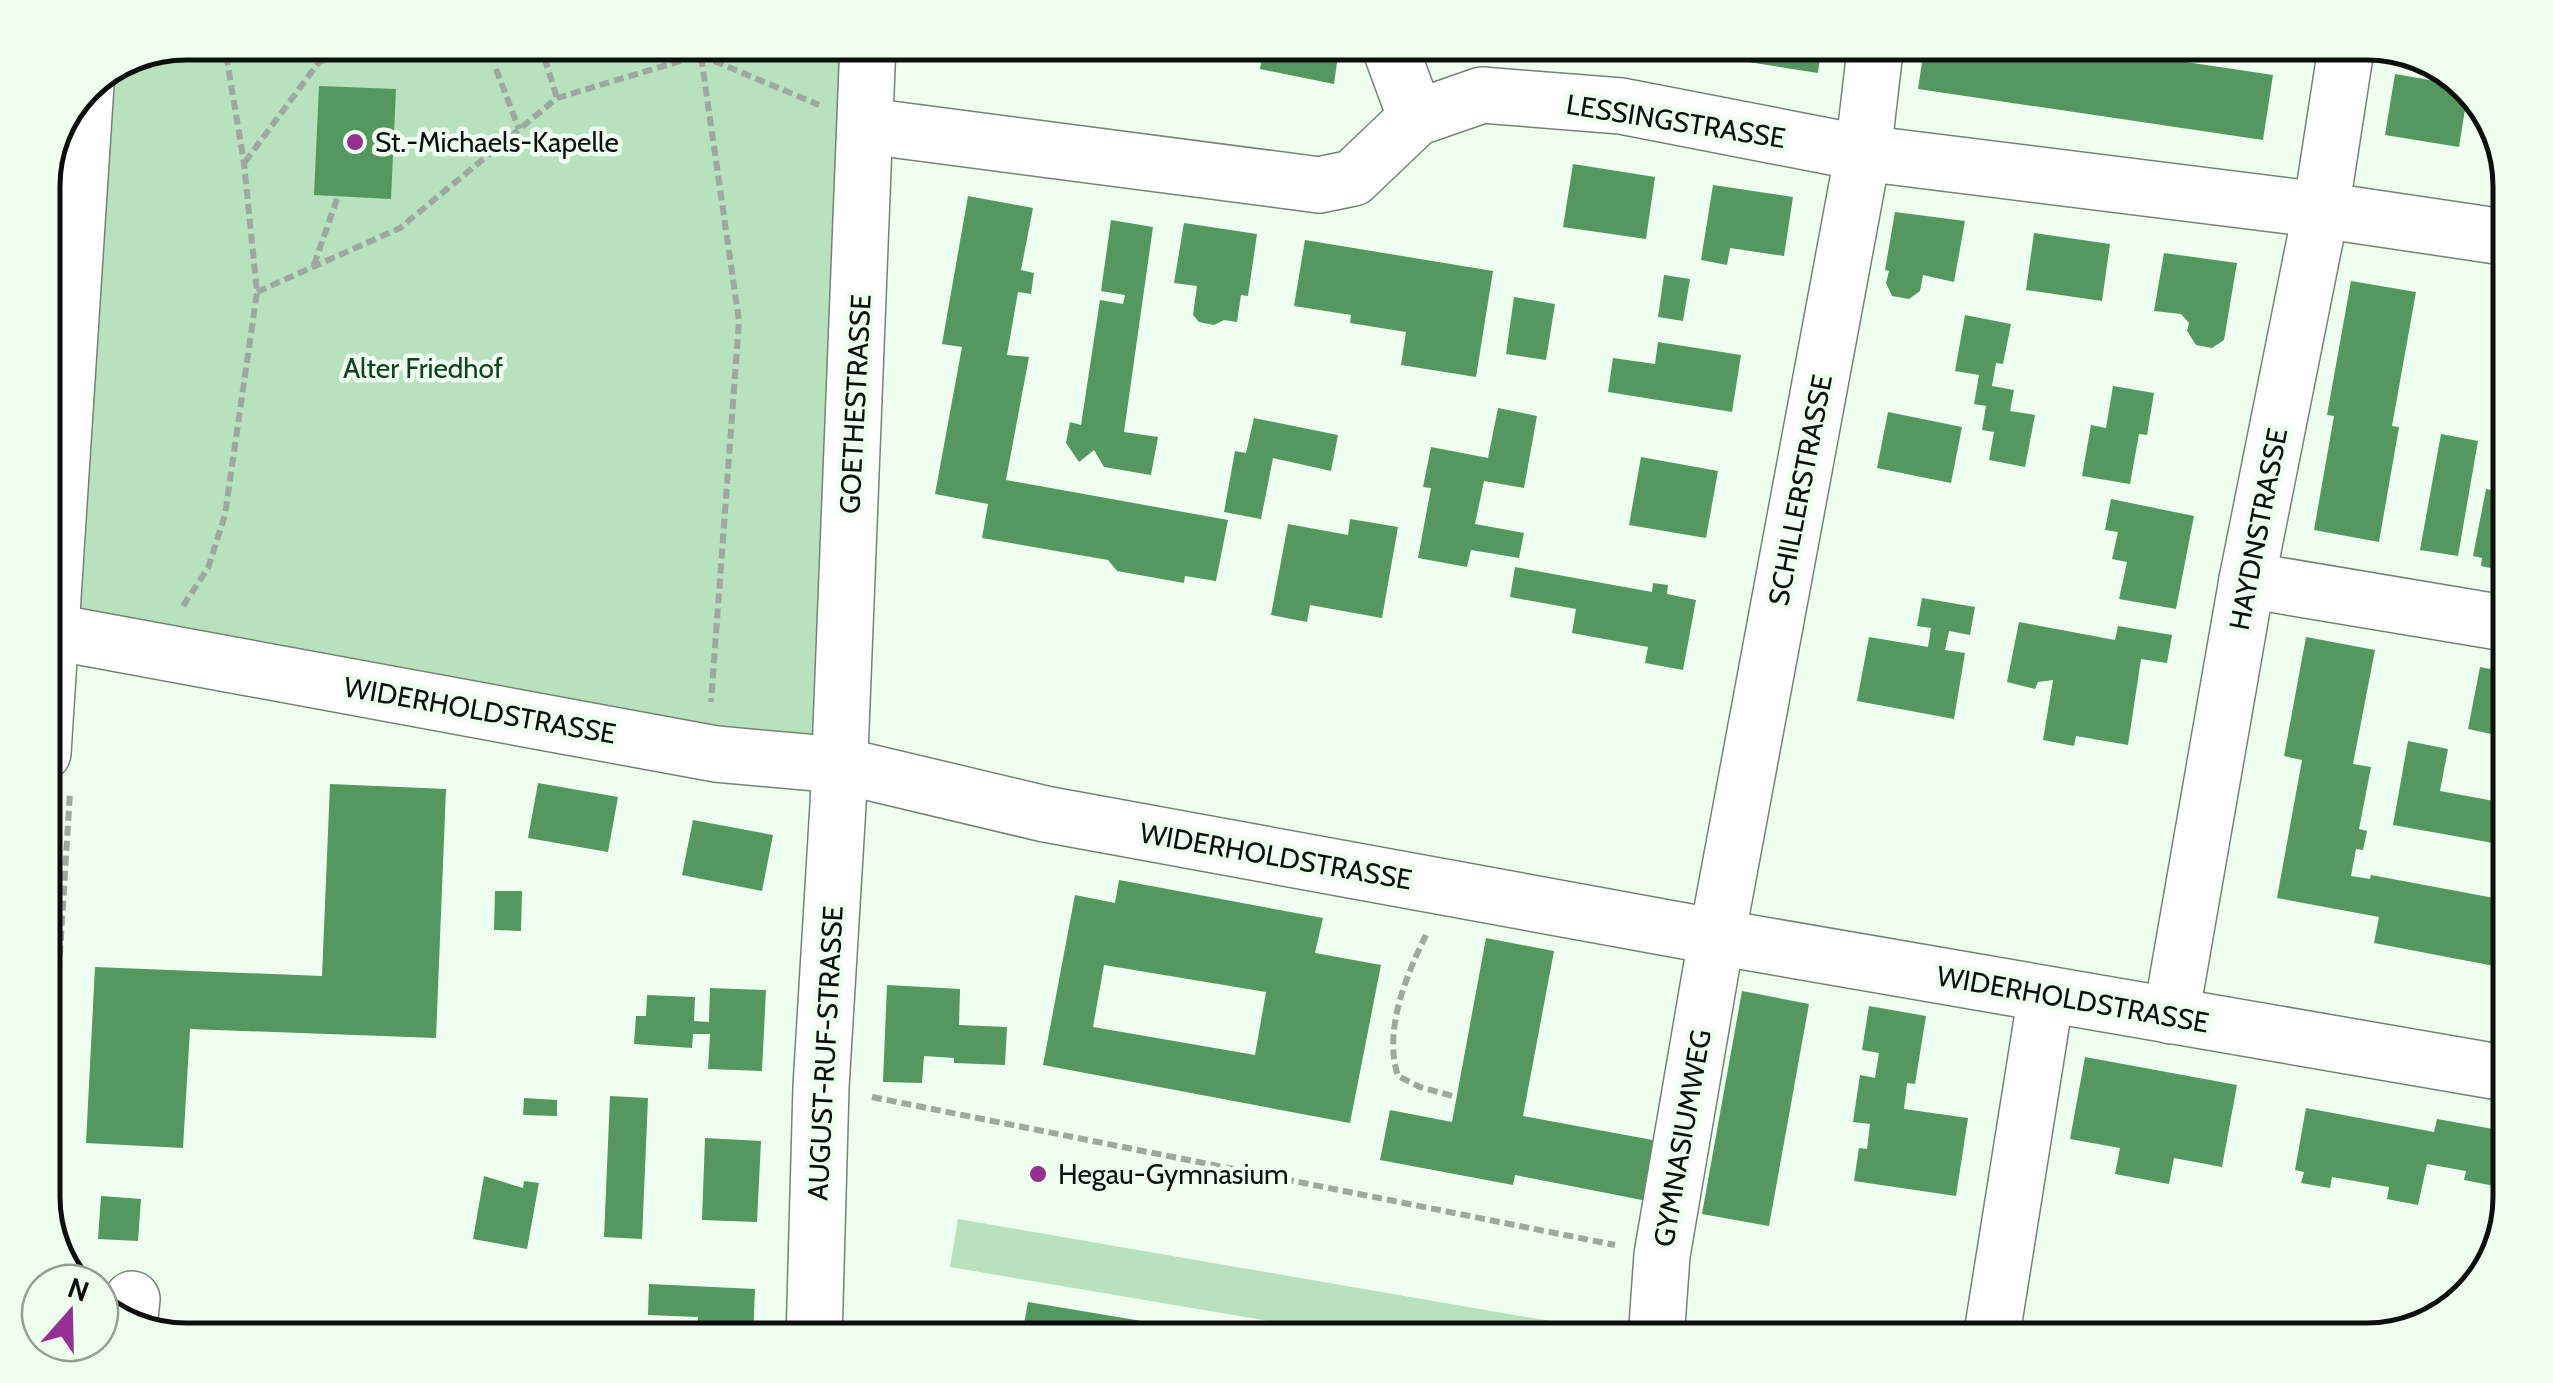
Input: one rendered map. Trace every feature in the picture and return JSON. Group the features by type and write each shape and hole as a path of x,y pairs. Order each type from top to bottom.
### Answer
{"street":[{"name":"GOETHESTRASSE","path":"839,766 868,60"},
{"path":"1395,60 1416,118"},
{"name":"SCHILLERSTRASSE","path":"1717,937 1863,153 1874,60"},
{"name":"HAYDNSTRASSE","path":"2171,1016 2246,580 2321,210 2344,60"},
{"name":"LESSINGSTRASSE","path":"867,126 1319,185 1352,178 1416,118 1482,95 1621,106 1863,153 2493,235"},
{"path":"60,449 84,112"},
{"path":"2246,580 2493,621"},
{"name":"WIDERHOLDSTRASSE","path":"60,634 716,754 839,766 1045,814 1717,937 2493,1071"},
{"name":"AUGUST-RUF-STRASSE","path":"814,1323 821,1088 839,766"},
{"name":"GYMNASIUMWEG","path":"1657,1323 1662,1254 1717,937"},
{"path":"1994,1323 2046,995"}],"path":[{"path":"145,650 187,601 208,568 225,514 256,292 244,164 227,60"},
{"path":"244,164 324,60"},
{"path":"545,60 556,98"},
{"path":"256,292 400,228 556,98 686,60"},
{"path":"701,60 739,321 709,729 716,754"},
{"path":"710,60 867,126"},
{"path":"496,69 520,129"},
{"path":"313,266 338,196"},
{"path":"1429,929 1395,1016 1393,1060 1398,1076 1456,1097"},
{"path":"821,1088 1662,1254"}],"green space":[{"name":"Alter Friedhof","path":"186,60 867,60 839,765 60,632 60,502 84,112 116,81 162,62"},
{"path":"958,1219 1561,1323 1281,1323 950,1267"}],"building":[{"path":"948,60 1013,60 1013,62"},
{"path":"1262,60 1337,60 1334,84 1260,69"},
{"path":"1736,60 1820,60 1818,73"},
{"path":"1922,60 2173,60 2273,75 2263,140 1918,89"},
{"path":"2395,74 2435,81 2465,107 2459,147 2385,135"},
{"name":"St.-Michaels-Kapelle","path":"319,86 396,89 391,199 314,195"},
{"path":"1573,164 1655,177 1646,239 1563,227"},
{"path":"1713,185 1793,197 1784,256 1730,248 1727,265 1701,260"},
{"path":"968,196 1033,208 1021,270 1034,273 1031,294 1018,292 1007,355 1029,357 1006,480 1228,520 1216,581 1185,576 1184,583 1117,571 1108,560 982,538 988,504 935,494 962,347 942,344"},
{"path":"1895,212 1965,221 1954,282 1923,275 1920,291 1909,299 1892,296 1886,283 1889,271 1885,270"},
{"path":"1111,220 1153,227 1124,432 1158,437 1151,475 1104,467 1094,450 1079,462 1066,443 1070,422 1081,425 1100,300 1123,304 1125,295 1101,291"},
{"path":"1184,223 1257,234 1248,296 1241,295 1237,322 1199,322 1193,315 1197,286 1174,283"},
{"path":"2034,233 2110,244 2102,301 2026,290"},
{"path":"1305,240 1493,271 1476,377 1401,365 1406,332 1350,323 1351,315 1294,306"},
{"path":"2164,253 2237,263 2224,340 2212,348 2196,345 2187,331 2189,323 2181,314 2154,311"},
{"path":"1664,275 1690,279 1683,321 1658,317"},
{"path":"2351,281 2416,292 2392,426 2399,427 2379,542 2314,530 2334,416 2327,415"},
{"path":"1514,297 1555,304 1546,360 1506,354"},
{"path":"1965,315 2011,324 2003,364 1996,363 1992,386 2014,390 2010,411 2035,415 2025,467 1989,460 1994,432 1982,430 1986,406 1974,404 1979,375 1955,371"},
{"path":"1658,342 1741,355 1732,412 1608,392 1613,358 1655,364"},
{"path":"2113,386 2154,393 2147,435 2139,434 2130,484 2082,476 2091,425 2106,428"},
{"path":"1498,408 1537,416 1524,488 1484,481 1475,524 1524,533 1519,558 1471,550 1467,567 1418,558 1431,488 1423,487 1431,447 1488,458"},
{"path":"1888,412 1962,427 1951,483 1877,468"},
{"path":"1254,418 1338,435 1331,471 1273,458 1261,519 1224,512 1235,451 1246,453"},
{"path":"2441,434 2478,441 2458,556 2420,550"},
{"path":"1641,457 1718,471 1706,538 1629,525"},
{"path":"2486,489 2493,490 2493,569 2481,566 2482,558 2473,556"},
{"path":"2111,499 2194,516 2176,609 2119,599 2127,562 2112,559 2118,532 2105,530"},
{"path":"1350,519 1398,527 1382,618 1310,605 1307,622 1271,615 1288,524 1348,535"},
{"path":"1515,567 1652,592 1653,583 1668,585 1667,594 1696,600 1683,670 1645,663 1648,647 1572,633 1576,609 1510,597"},
{"path":"1922,598 1975,607 1970,635 1949,631 1945,650 1965,653 1954,719 1857,701 1869,637 1928,647 1931,628 1917,626"},
{"path":"2019,622 2115,640 2118,626 2172,635 2167,663 2141,659 2128,745 2076,736 2074,746 2043,740 2053,680 2038,682 2035,689 2007,682"},
{"path":"2306,637 2375,650 2353,764 2371,767 2359,829 2367,831 2363,850 2356,849 2351,876 2370,879 2371,875 2493,898 2493,966 2374,943 2379,917 2277,898 2302,760 2284,756"},
{"path":"2480,667 2493,670 2493,734 2468,729"},
{"path":"2408,741 2448,749 2440,791 2493,801 2493,843 2393,825"},
{"path":"538,783 618,797 608,852 528,838"},
{"path":"330,784 446,789 436,1038 190,1029 183,1148 86,1143 95,967 322,976"},
{"path":"693,820 773,835 762,891 682,875"},
{"path":"1119,880 1323,918 1315,953 1381,965 1350,1123 1043,1065 1075,895 1115,903","holes":["1104,965 1266,992 1255,1055 1093,1027"]},
{"path":"495,891 522,891 521,931 494,930"},
{"path":"1486,938 1554,951 1523,1116 1658,1141 1647,1201 1515,1175 1513,1185 1380,1160 1390,1110 1452,1122"},
{"path":"887,985 960,989 959,1025 1007,1027 1005,1065 954,1063 954,1058 924,1056 922,1083 883,1082"},
{"path":"710,988 766,990 762,1071 708,1069 710,1034 693,1034 692,1048 634,1044 636,1016 646,1016 647,995 695,997 694,1021 709,1022"},
{"path":"1742,991 1809,1004 1769,1226 1702,1214"},
{"path":"1869,1006 1926,1016 1915,1084 1907,1083 1904,1109 1968,1118 1956,1196 1854,1181 1859,1148 1867,1149 1870,1124 1853,1122 1860,1075 1875,1078 1879,1053 1862,1050"},
{"path":"2085,1057 2237,1085 2222,1167 2174,1158 2169,1184 2115,1174 2120,1148 2070,1139"},
{"path":"610,1096 648,1098 642,1239 604,1237"},
{"path":"524,1098 557,1100 557,1116 523,1115"},
{"path":"2306,1108 2434,1132 2437,1119 2493,1129 2493,1186 2464,1180 2466,1171 2427,1164 2418,1205 2387,1199 2389,1187 2332,1177 2330,1188 2301,1183 2304,1172 2295,1170"},
{"path":"705,1138 761,1141 757,1222 702,1220"},
{"path":"484,1176 523,1188 524,1181 539,1183 527,1249 473,1239"},
{"path":"101,1196 141,1199 138,1241 98,1239"},
{"path":"649,1284 755,1289 754,1323 698,1323 698,1317 648,1315"},
{"path":"1028,1302 1153,1323 1024,1323"}],"place":[{"name":"St.-Michaels-Kapelle","path":"355,142"},
{"name":"Hegau-Gymnasium","path":"1038,1174"}]}
